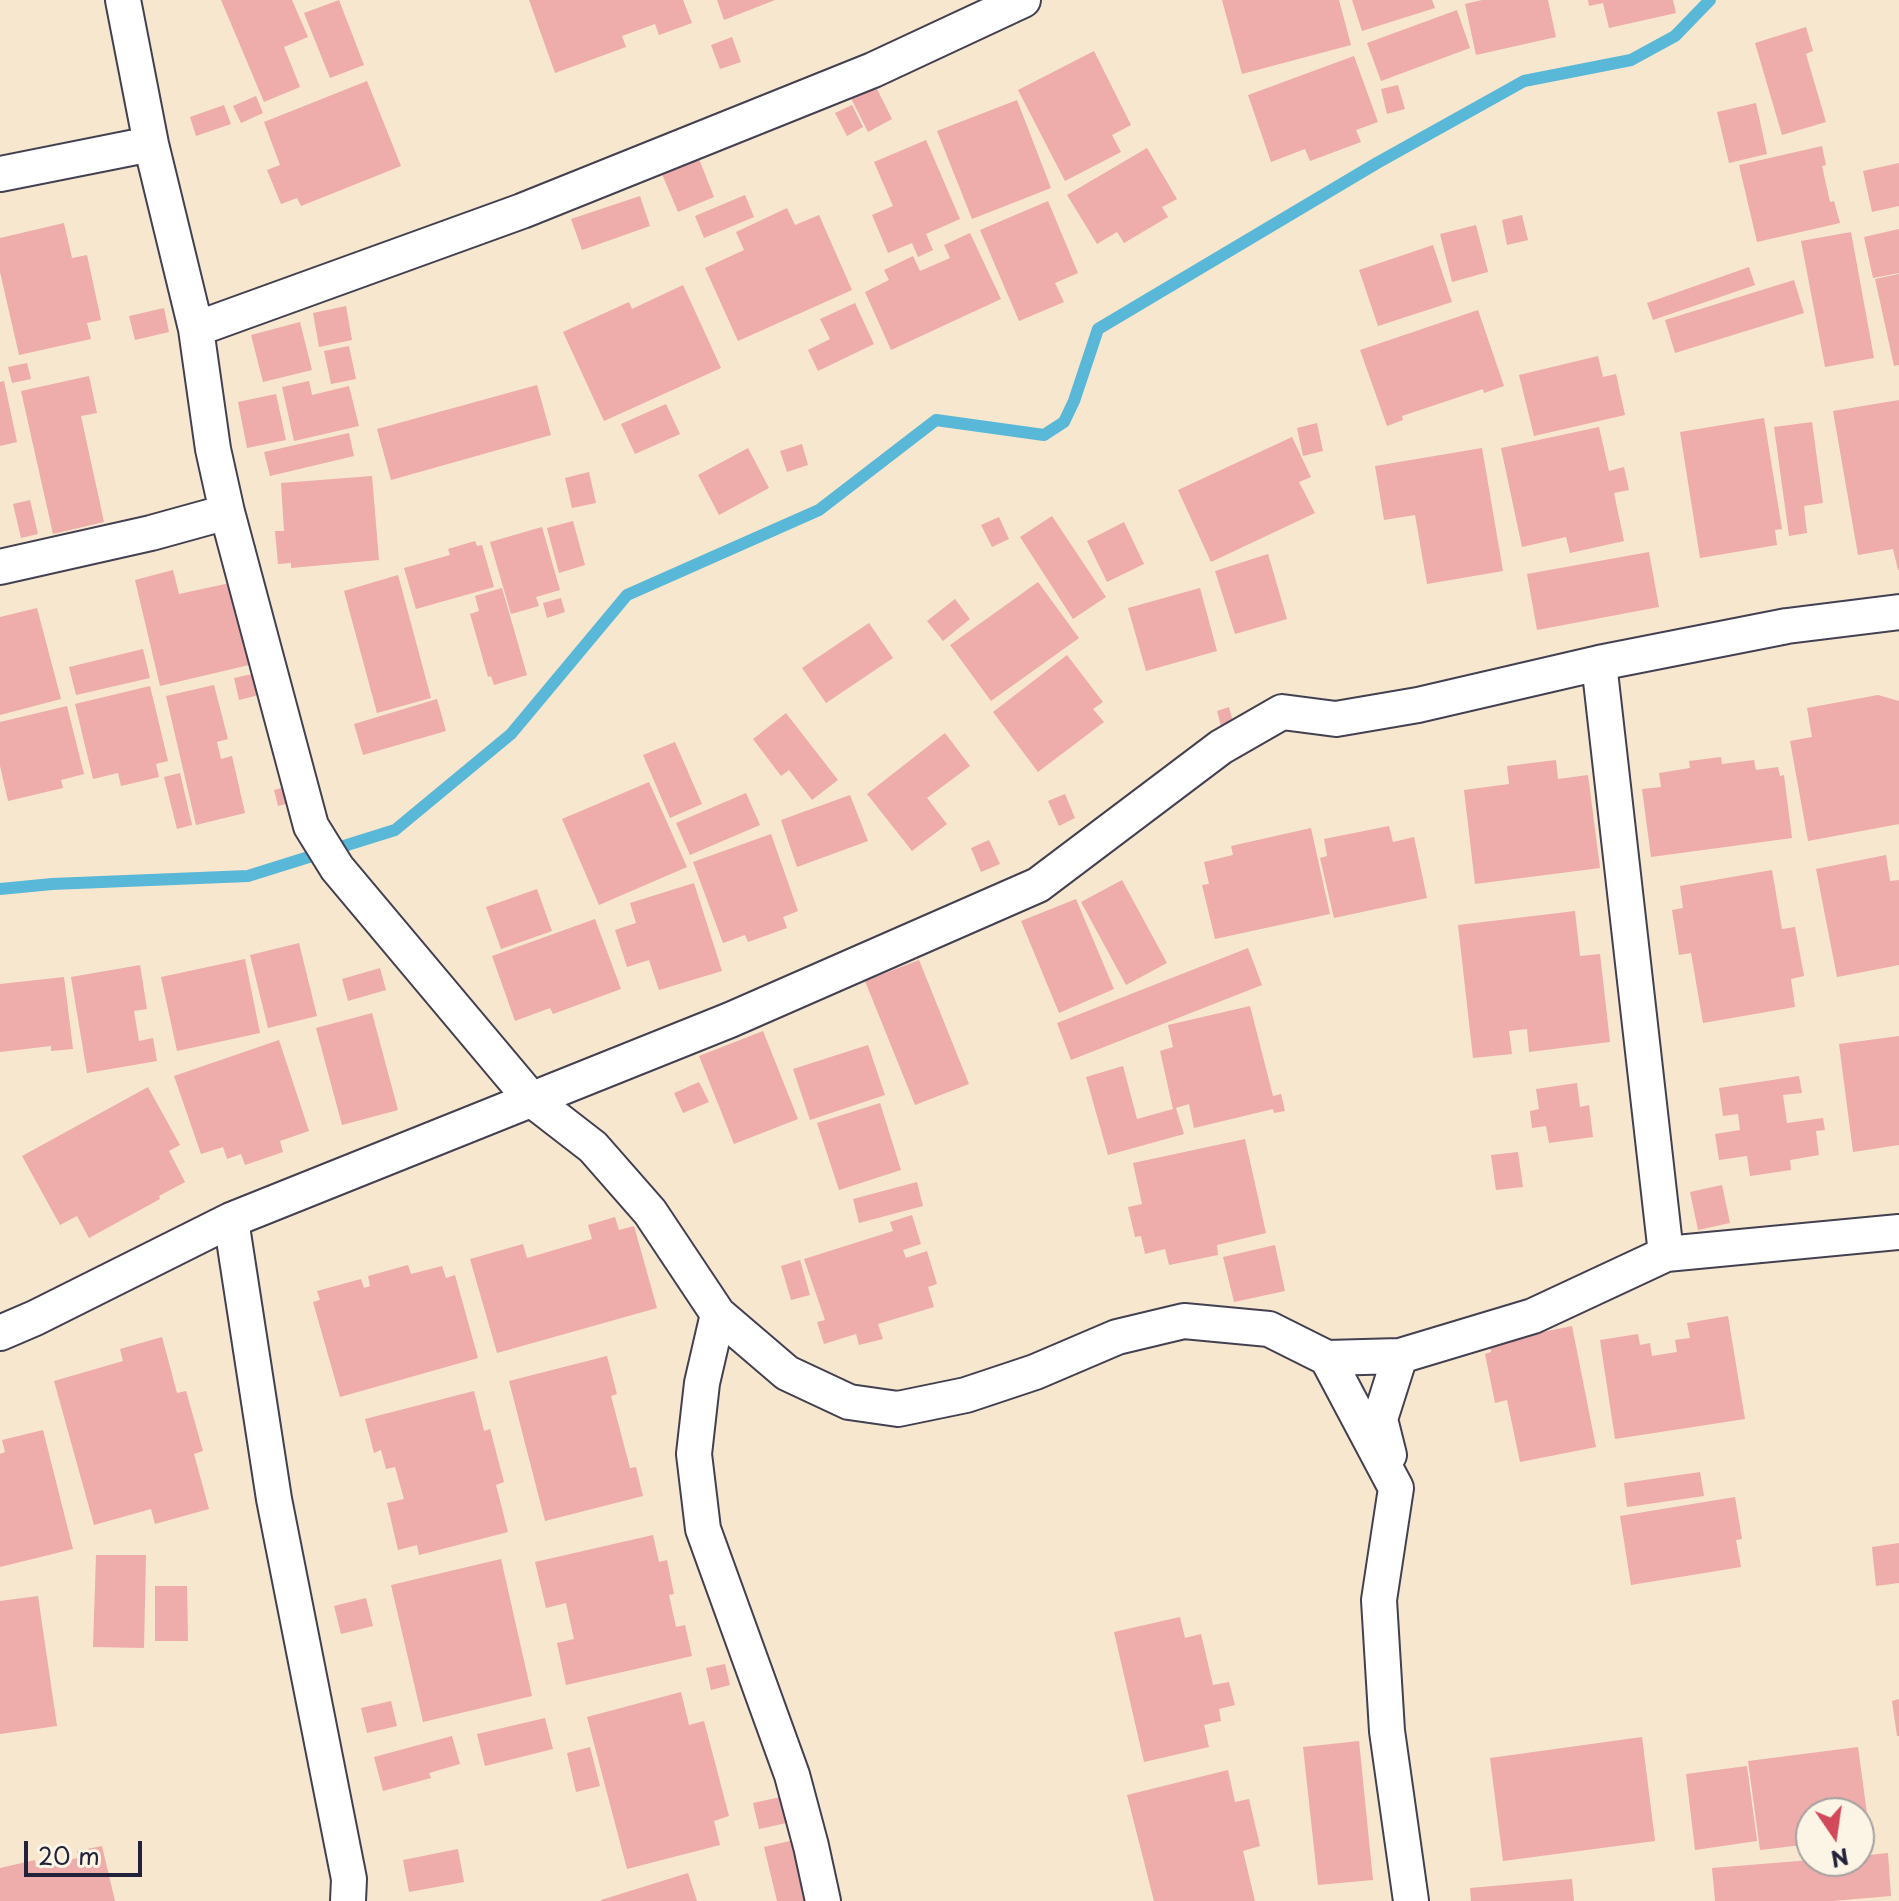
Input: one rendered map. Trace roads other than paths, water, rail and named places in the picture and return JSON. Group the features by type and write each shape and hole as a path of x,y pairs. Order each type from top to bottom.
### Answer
{"street":[{"path":"123,0 151,144 196,329 213,449 227,512 311,826 337,868 531,1099 593,1147 650,1212 718,1314 787,1373 849,1402 898,1409 966,1395 1035,1372 1117,1337 1184,1321 1269,1329 1327,1358 1400,1356 1533,1316 1666,1254 1899,1232"},
{"path":"196,329 536,206 873,70 1023,0"},
{"path":"0,174 151,144"},
{"path":"0,567 151,533 227,512"},
{"path":"0,1333 231,1220 730,1020 1038,885 1221,747 1282,712 1336,719 1418,705 1599,663 1787,626 1899,612"},
{"path":"1599,663 1666,1254"},
{"path":"231,1220 274,1499 349,1879 348,1901"},
{"path":"718,1314 702,1383 694,1454 703,1529 792,1775 823,1901"},
{"path":"1400,1356 1380,1419 1396,1488 1379,1600 1387,1731 1411,1901"},
{"path":"1327,1358 1396,1488"}],"waterway":[{"path":"0,889 248,876 395,830 511,734 627,595 819,510 936,420 1044,435 1064,422 1098,329 1377,163 1524,81 1631,60 1675,36 1710,0"}]}
